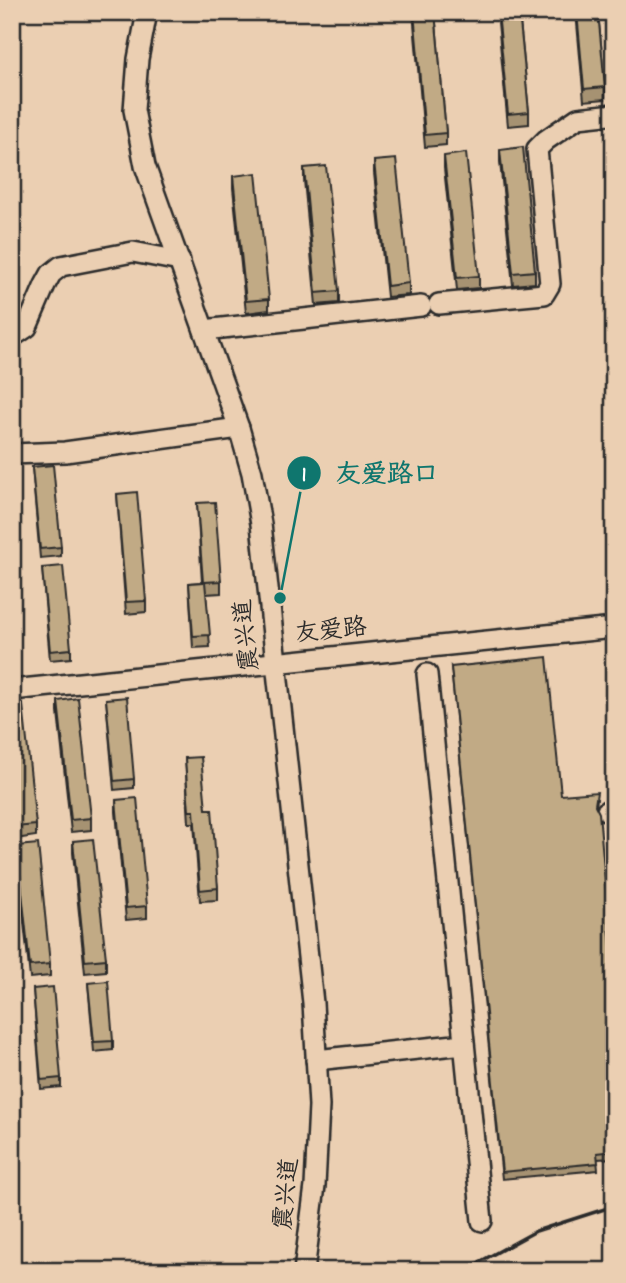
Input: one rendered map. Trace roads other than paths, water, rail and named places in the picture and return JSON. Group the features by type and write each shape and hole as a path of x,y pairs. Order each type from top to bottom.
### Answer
{"street":[{"name":"震兴道","path":"147,12 138,59 134,110 145,166 239,428 252,473 261,524 313,1003 319,1106 315,1186 304,1271"},
{"path":"204,330 544,294 550,284 537,149 546,139 578,118 614,114"},
{"path":"12,337 27,327 51,274 61,266 133,252 180,261"},
{"path":"12,454 65,452 239,428"},
{"name":"友爱路","path":"12,690 614,628"},
{"path":"427,674 482,1221"},
{"path":"316,1060 464,1044"}],"railway":[{"path":"463,1271 536,1231 614,1206"}],"place":[{"name":"友爱路口","path":"280,598"}]}
